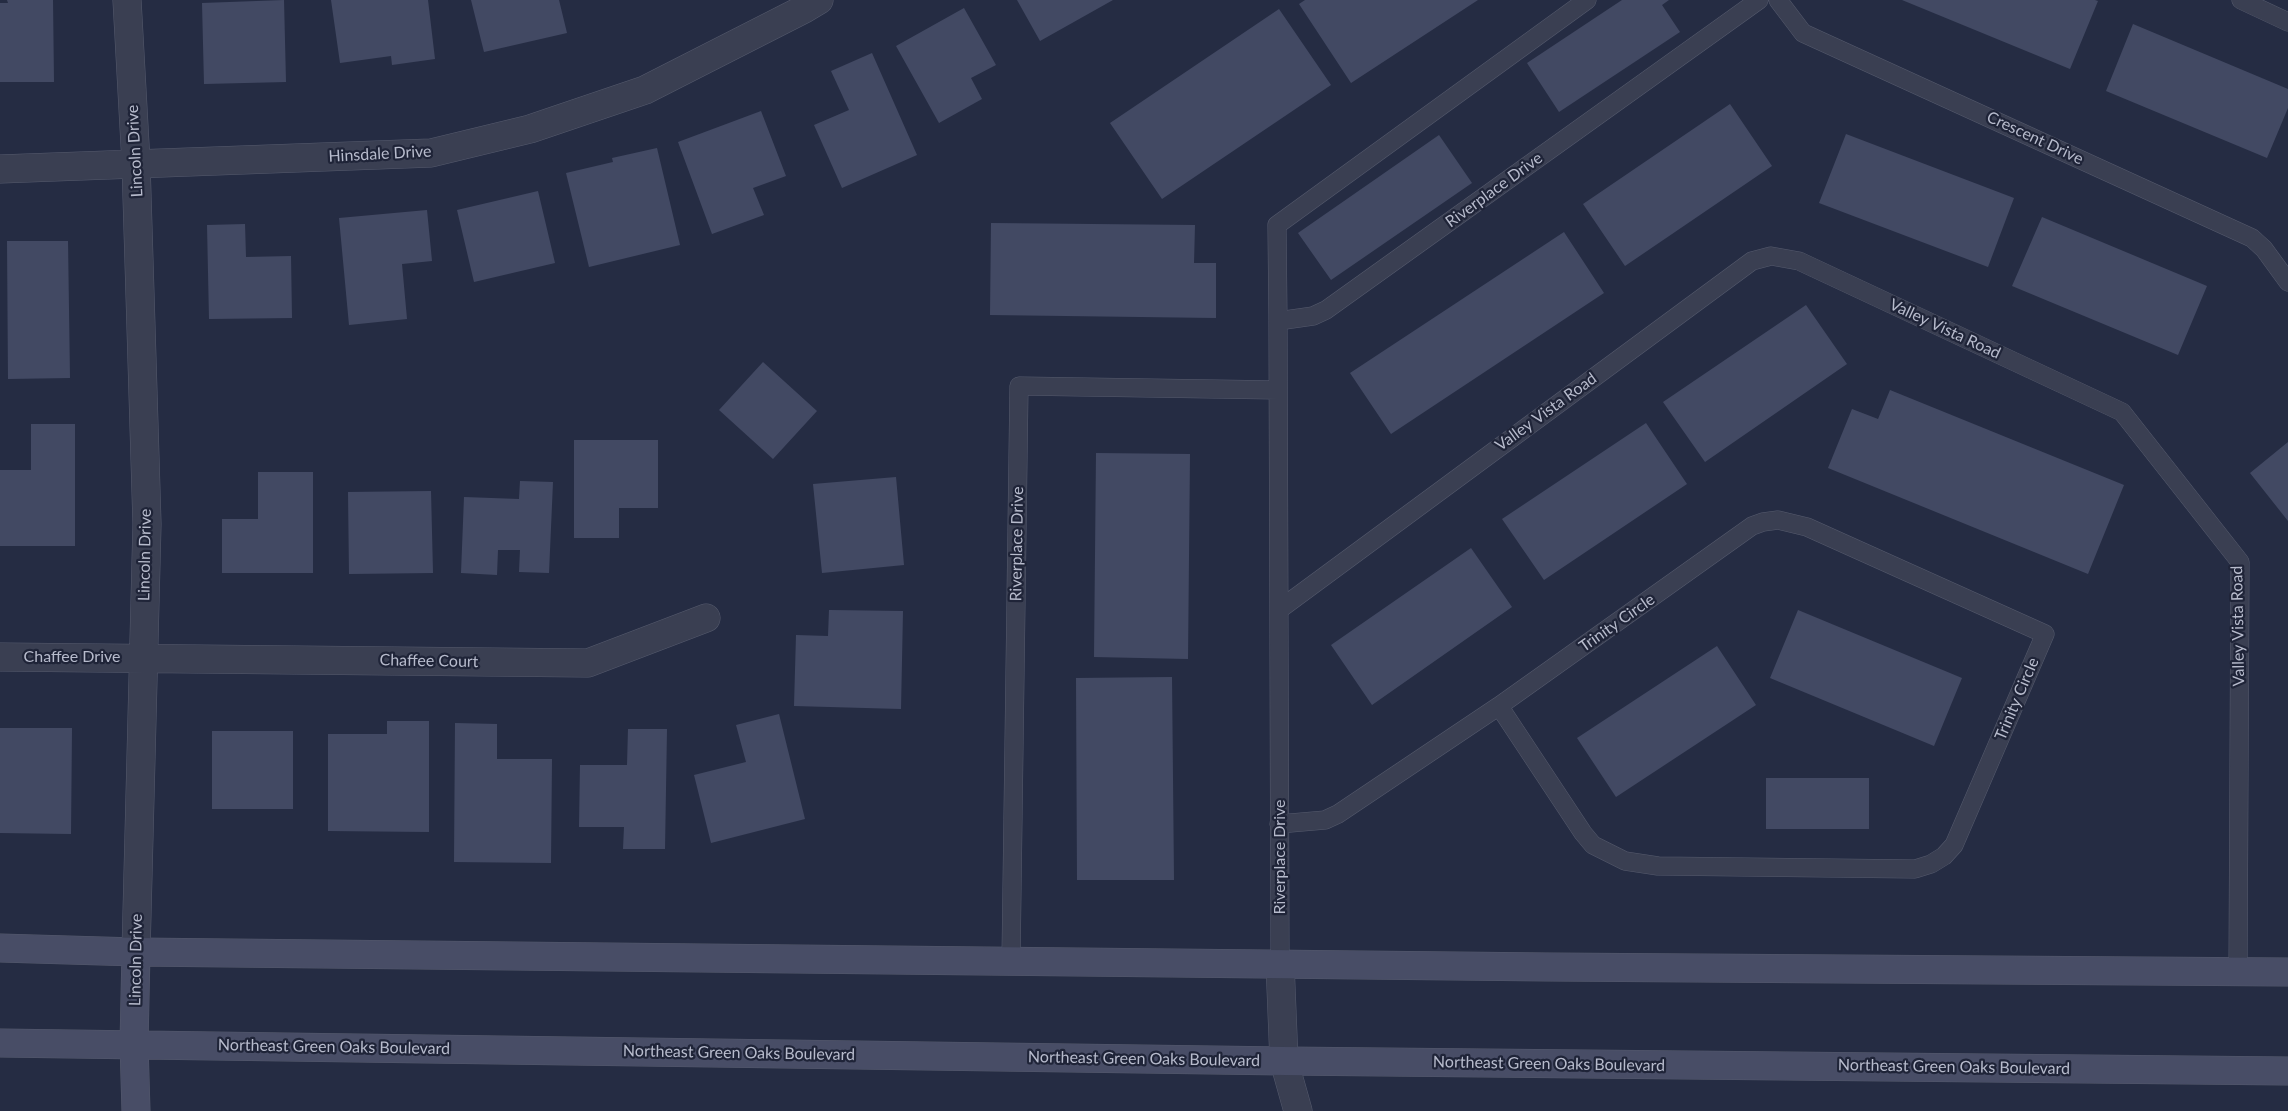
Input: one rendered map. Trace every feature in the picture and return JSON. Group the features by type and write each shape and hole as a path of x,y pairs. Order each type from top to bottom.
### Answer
{"main road":[{"path":"0,948 136,952 2288,972"},
{"name":"Lincoln Drive","path":"136,952 134,1044 136,1111"},
{"name":"Northeast Green Oaks Boulevard","path":"0,1043 1284,1061 2288,1071"}],"street":[{"name":"Lincoln Drive","path":"127,0 136,163 147,524 136,952"},
{"name":"Hinsdale Drive","path":"0,169 431,153 530,129 645,90 819,0"},
{"name":"Chaffee Court","path":"144,658 588,663 706,618"},
{"name":"Chaffee Drive","path":"0,657 144,658"},
{"path":"1280,963 1284,1061 1298,1111"}],"lane":[{"path":"1278,321 1277,225 1587,0"},
{"name":"Riverplace Drive","path":"1280,963 1278,321 1313,316 1326,310 1759,0"},
{"name":"Crescent Drive","path":"1778,0 1803,33 2252,238 2264,249 2288,282"},
{"path":"2241,0 2288,22"},
{"name":"Valley Vista Road","path":"1280,608 1752,261 1771,256 1799,261 2122,412 2240,562 2238,972"},
{"name":"Riverplace Drive","path":"1011,960 1019,386 1278,390"},
{"name":"Trinity Circle","path":"1279,824 1325,820 1338,814 1499,706 1752,526 1763,522 1778,520 1807,527 2045,634 1954,845 1944,856 1931,864 1915,869 1658,866 1625,861 1593,844 1582,833 1499,706"}],"building":[{"path":"7,0 53,0 54,82 0,82 0,3 8,3"},
{"path":"284,0 286,82 204,84 202,3"},
{"path":"331,0 428,0 435,59 392,65 391,56 340,63"},
{"path":"471,0 559,0 567,33 484,52"},
{"path":"1017,0 1113,0 1040,41"},
{"path":"1305,0 1478,0 1351,83 1299,4"},
{"path":"1622,0 1669,0 1662,5 1680,32 1559,112 1527,63"},
{"path":"1902,0 2095,0 2098,1 2070,69"},
{"path":"964,8 996,65 971,78 982,99 939,123 896,46"},
{"path":"1279,9 1331,85 1162,199 1110,123"},
{"path":"2133,24 2288,89 2288,108 2267,158 2106,91"},
{"path":"872,53 917,155 842,188 814,125 849,110 831,71"},
{"path":"1730,104 1772,166 1625,266 1583,204"},
{"path":"761,111 786,176 753,188 764,215 712,234 678,142"},
{"path":"1846,134 2014,198 1988,267 1819,203"},
{"path":"1439,135 1472,183 1331,280 1298,233"},
{"path":"657,148 680,245 589,267 566,173 613,162 612,158"},
{"path":"538,191 555,263 474,282 457,210"},
{"path":"427,210 432,261 402,264 407,319 349,325 339,218"},
{"path":"2042,217 2207,286 2178,355 2012,286"},
{"path":"991,223 1195,225 1194,263 1216,263 1216,318 990,315"},
{"path":"245,224 246,257 291,256 292,318 209,319 207,225"},
{"path":"1564,232 1604,293 1391,434 1350,373"},
{"path":"7,241 68,241 70,378 8,379"},
{"path":"1806,305 1847,364 1705,462 1663,402"},
{"path":"763,362 817,411 773,459 719,410"},
{"path":"1890,390 2124,485 2088,574 1828,468 1852,409 1878,419"},
{"path":"1646,423 1687,484 1544,580 1502,519"},
{"path":"31,424 75,424 75,546 0,546 0,470 31,470"},
{"path":"574,440 658,440 658,508 619,508 619,538 574,538"},
{"path":"2288,442 2288,521 2250,473"},
{"path":"1096,453 1190,454 1188,659 1094,657"},
{"path":"258,472 313,472 313,573 222,573 222,519 258,519"},
{"path":"896,477 904,565 822,573 813,484"},
{"path":"520,481 553,482 549,573 519,572 520,550 498,550 497,575 461,573 464,497 519,499"},
{"path":"431,491 433,573 349,574 348,492"},
{"path":"1471,548 1512,607 1372,705 1331,645"},
{"path":"829,610 903,611 901,709 794,706 796,635 828,636"},
{"path":"1798,610 1962,678 1934,746 1770,678"},
{"path":"1717,646 1756,705 1616,797 1577,738"},
{"path":"1172,677 1174,880 1077,880 1076,678"},
{"path":"779,714 805,819 711,843 694,775 746,762 736,725"},
{"path":"387,721 429,721 429,832 328,831 328,734 387,734"},
{"path":"455,723 497,724 497,759 552,759 551,863 454,862"},
{"path":"0,728 72,728 71,834 0,833"},
{"path":"628,729 667,729 665,849 623,849 624,827 579,827 580,765 627,765"},
{"path":"212,731 293,731 293,809 212,809"},
{"path":"1766,778 1869,778 1869,829 1766,829"}]}
